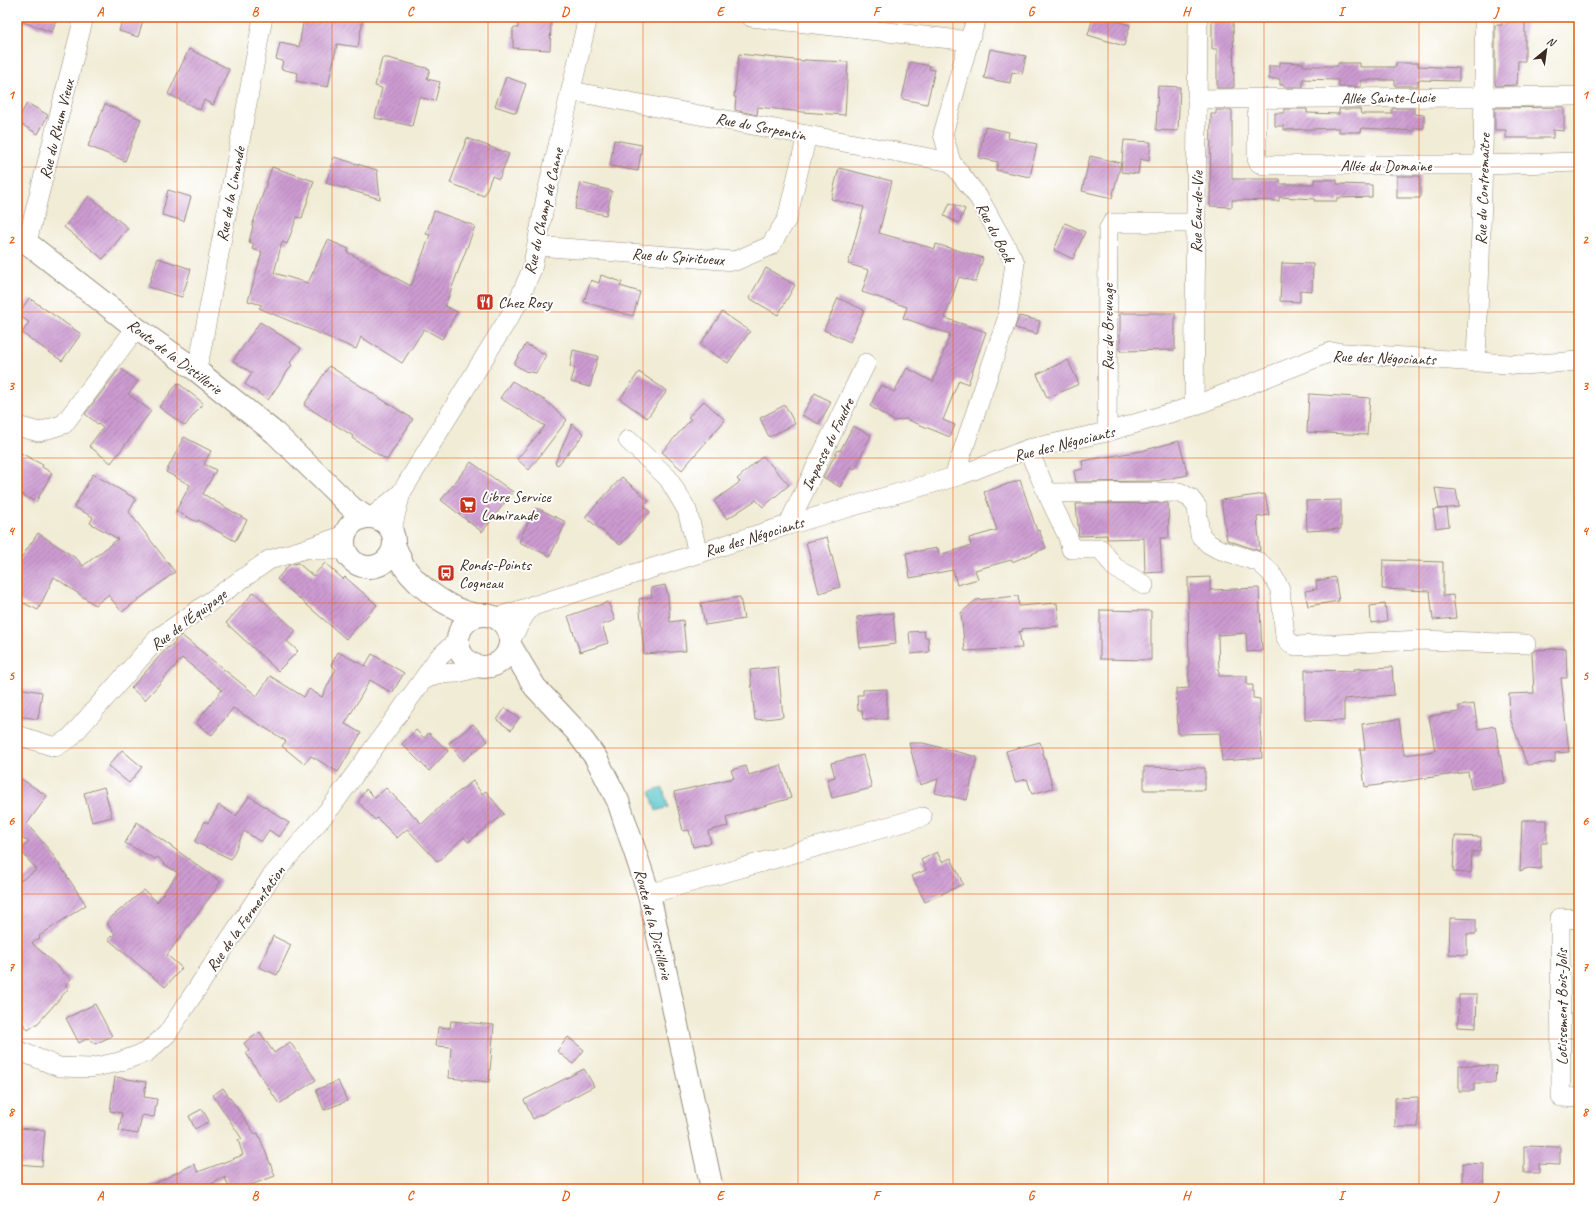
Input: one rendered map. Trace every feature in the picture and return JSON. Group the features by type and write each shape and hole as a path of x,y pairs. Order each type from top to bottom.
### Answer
{"street":[{"name":"Rue du Rhum Vieux","path":"22,239 84,17"},
{"name":"Rue de la Limande","path":"196,370 263,17"},
{"name":"Rue du Champ de Canne","path":"393,538 395,516 401,493 516,306 532,269 546,197 588,17"},
{"path":"751,17 969,41"},
{"name":"Rue du Bock","path":"954,477 1007,319 1015,263 979,198 951,162 943,134 969,41 978,17"},
{"name":"Rue Eau-de-Vie","path":"1194,406 1198,17"},
{"name":"Rue du Contremaître","path":"1476,361 1485,96 1484,17"},
{"name":"Rue du Serpentin","path":"571,91 951,162"},
{"name":"Allée Sainte-Lucie","path":"1197,99 1579,96"},
{"name":"Allée du Domaine","path":"1257,99 1257,159 1259,163 1264,165 1483,165 1579,162"},
{"name":"Rue du Spiritueux","path":"537,246 735,261 770,246 787,218 807,135"},
{"name":"Rue du Breuvage","path":"1107,432 1108,230 1112,223 1196,223"},
{"name":"Route de la Distillerie","path":"22,239 136,328 196,370 275,433 352,508 369,517"},
{"path":"17,426 40,432 64,424 136,328"},
{"name":"Rue des Négociants","path":"490,616 532,605 788,525 954,477 1028,449 1107,432 1194,406 1332,352 1523,365 1579,361"},
{"name":"Impasse du Foudre","path":"788,525 866,363"},
{"path":"628,440 668,478 687,510 698,553"},
{"path":"1028,449 1068,537 1071,549 1101,549 1114,567 1144,584"},
{"name":"Route de la Distillerie","path":"326,484 341,511 346,538"},
{"path":"1047,493 1179,492 1190,498 1197,507 1200,535 1209,544 1218,549 1259,562 1271,573 1280,589 1286,636 1289,642 1296,646 1421,640 1526,644"},
{"name":"Rue du Champ de Canne","path":"369,517 401,493"},
{"path":"415,579 376,567 364,567 352,561 346,538 359,518 369,517 384,522 393,538 403,564 415,579 444,603 460,611 475,615 490,616 501,621 506,627 510,643"},
{"name":"Rue de l'Équipage","path":"17,735 55,747 70,738 157,639 269,560 346,538"},
{"path":"376,567 388,559 393,538"},
{"path":"444,603 456,619 459,636 459,650 463,658 470,664 483,668"},
{"path":"422,681 436,674 457,674 495,666 508,654 510,643 524,616 532,605"},
{"path":"459,636 470,619 490,616"},
{"name":"Rue de la Fermentation","path":"20,1052 59,1067 90,1068 119,1062 147,1052 167,1034 271,877 332,806 438,658 459,636"},
{"name":"Route de la Distillerie","path":"510,643 535,687 576,732 596,758 618,801 649,894 712,1189"},
{"name":"Route de la Distillerie","path":"483,668 515,676 535,687"},
{"path":"649,894 922,817"},
{"name":"Lotissement Bois-Jolis","path":"1579,919 1560,918 1561,1097 1579,1098"}],"water":[{"path":"663,788 668,807 656,811 650,792"}],"building":[{"path":"17,17 57,17 52,32 17,20"},
{"path":"123,17 144,17 138,37 119,31"},
{"path":"304,17 363,18 358,47 337,44 328,87 296,81 298,73 281,69 283,61 276,59 280,43 299,47"},
{"path":"1093,17 1101,17 1130,25 1124,46 1088,35"},
{"path":"1212,17 1233,17 1234,87 1232,88 1217,88 1217,49 1212,49"},
{"path":"1502,17 1525,17 1525,61 1518,61 1517,85 1496,86 1495,83 1495,25 1502,25"},
{"path":"518,20 551,21 550,50 513,48 513,28 518,28"},
{"path":"189,49 229,69 213,105 204,100 200,110 168,94"},
{"path":"990,49 1026,56 1022,74 1012,72 1010,83 984,78"},
{"path":"739,54 804,61 848,62 845,115 758,107 757,115 735,110 736,97 734,97"},
{"path":"382,58 388,58 430,69 427,79 440,82 435,101 419,97 412,126 375,118 382,88 375,86"},
{"path":"910,62 930,66 929,69 935,70 927,104 902,99"},
{"path":"1280,62 1303,63 1303,66 1338,66 1338,63 1360,63 1360,67 1396,67 1396,63 1418,63 1418,66 1459,68 1459,81 1418,80 1418,86 1395,86 1395,80 1361,80 1361,87 1339,87 1338,80 1303,79 1303,87 1284,87 1284,85 1280,85 1280,79 1269,79 1269,66 1280,66"},
{"path":"506,77 526,84 516,113 495,106"},
{"path":"1158,86 1180,87 1178,131 1156,130"},
{"path":"27,103 48,115 38,134 17,122"},
{"path":"105,104 141,119 125,161 88,146"},
{"path":"1564,107 1564,131 1553,130 1553,138 1506,138 1506,130 1495,130 1495,108"},
{"path":"1414,108 1414,114 1424,115 1424,128 1414,128 1414,131 1362,128 1361,132 1339,132 1339,128 1284,130 1284,126 1275,126 1275,113 1284,113 1284,109 1307,109 1307,113 1339,114 1339,109 1360,109 1361,114 1392,114 1392,109"},
{"path":"1216,110 1232,110 1232,179 1280,179 1280,184 1314,184 1314,179 1337,180 1337,184 1372,185 1372,197 1337,198 1337,201 1314,201 1315,199 1279,197 1279,201 1232,200 1232,207 1210,206 1211,114 1216,114"},
{"path":"985,127 1009,132 1008,138 1037,144 1030,177 996,170 998,162 979,158"},
{"path":"467,138 509,154 499,179 492,176 484,196 450,183"},
{"path":"614,140 642,145 638,171 610,166"},
{"path":"1124,140 1151,142 1149,161 1140,159 1138,174 1121,172"},
{"path":"1090,156 1121,163 1112,198 1082,191"},
{"path":"334,157 377,170 380,199 326,183"},
{"path":"272,167 314,181 302,218 297,217 287,244 282,242 274,273 308,283 328,240 349,249 347,252 411,286 430,235 426,234 434,211 475,226 445,306 457,312 442,339 424,329 402,363 361,337 356,349 259,308 262,305 248,301 262,252 252,249 254,244 249,242 252,226"},
{"path":"839,168 892,181 879,233 935,249 936,244 983,258 976,282 959,277 945,318 986,332 968,384 959,380 943,420 955,425 950,437 906,419 894,421 870,406 881,385 894,392 907,368 933,382 950,334 903,318 907,307 862,292 869,270 848,264 864,207 831,199"},
{"path":"1397,176 1420,176 1420,198 1397,198"},
{"path":"581,183 612,191 606,215 575,209"},
{"path":"168,190 191,197 184,221 162,215"},
{"path":"89,196 128,228 103,259 64,227"},
{"path":"950,203 965,209 959,223 944,216"},
{"path":"1065,223 1085,232 1073,259 1054,250"},
{"path":"158,258 191,269 182,297 148,287"},
{"path":"1282,263 1313,264 1312,291 1300,290 1300,302 1280,301"},
{"path":"766,268 795,285 778,315 749,298"},
{"path":"601,275 622,282 620,286 640,292 633,316 584,302 591,280 599,283"},
{"path":"29,298 81,334 62,361 22,333 29,322 18,315"},
{"path":"838,298 864,310 850,342 824,330"},
{"path":"722,312 750,331 728,363 700,345"},
{"path":"1120,313 1175,313 1175,350 1120,351"},
{"path":"1019,316 1040,321 1037,334 1015,328"},
{"path":"260,322 301,348 290,363 292,365 268,400 245,384 252,373 233,361"},
{"path":"526,344 546,355 536,373 525,371 514,364"},
{"path":"573,350 598,356 590,387 571,382 575,368 570,367"},
{"path":"1068,360 1079,384 1047,398 1037,374"},
{"path":"329,366 413,419 387,460 352,438 353,436 304,405"},
{"path":"120,368 138,382 128,394 151,411 111,463 89,446 103,428 85,414"},
{"path":"639,372 667,391 647,418 620,399"},
{"path":"512,381 546,401 567,420 529,470 517,459 545,426 500,398"},
{"path":"178,383 203,403 185,426 159,407"},
{"path":"815,393 831,402 819,424 802,415"},
{"path":"1309,394 1370,398 1367,435 1307,432"},
{"path":"704,401 725,420 682,470 662,452 691,419 688,417"},
{"path":"785,405 795,424 769,437 760,418"},
{"path":"572,424 584,434 558,465 555,463"},
{"path":"853,426 871,435 855,469 851,467 840,487 823,477 838,450 840,451"},
{"path":"184,437 211,451 204,464 216,470 203,494 247,520 235,541 198,520 197,522 176,511 190,485 166,472"},
{"path":"1179,441 1188,475 1156,481 1076,482 1074,471 1083,469 1082,461 1141,451"},
{"path":"17,451 43,465 42,467 52,473 36,502 17,492"},
{"path":"763,456 789,485 763,507 756,500 727,519 714,501 740,482 737,479"},
{"path":"471,462 513,492 482,532 441,500"},
{"path":"93,474 136,499 129,512 175,572 122,612 108,595 95,605 54,577 38,610 17,600 17,564 38,533 77,559 83,566 118,539 90,523 93,517 74,507"},
{"path":"622,477 649,501 644,506 650,512 620,545 585,517"},
{"path":"1020,480 1037,531 1039,530 1046,548 1012,562 1011,560 975,570 978,579 957,585 953,570 910,578 906,553 938,548 939,555 971,546 969,538 997,530 984,492"},
{"path":"1435,488 1456,490 1459,507 1439,509"},
{"path":"1265,494 1269,515 1257,517 1260,551 1227,540 1221,500"},
{"path":"1341,500 1341,529 1307,531 1306,501"},
{"path":"1168,503 1169,538 1160,538 1162,572 1145,573 1144,538 1107,539 1107,535 1079,536 1076,504"},
{"path":"1447,508 1449,526 1436,528 1433,510"},
{"path":"534,509 539,509 566,522 550,556 519,542"},
{"path":"827,537 840,587 819,593 806,542"},
{"path":"1383,560 1443,562 1443,596 1453,595 1456,618 1433,620 1430,591 1382,589"},
{"path":"298,563 313,576 325,563 343,579 345,577 377,605 346,639 277,579 289,565"},
{"path":"1210,577 1210,590 1259,588 1262,651 1247,652 1246,633 1218,635 1219,676 1247,676 1247,685 1253,685 1253,698 1260,699 1262,758 1222,761 1220,733 1178,734 1176,689 1189,688 1188,578"},
{"path":"1335,577 1339,601 1308,606 1305,591 1317,589 1316,581"},
{"path":"665,585 668,596 670,622 683,620 686,651 644,654 639,599 652,597 651,588"},
{"path":"254,592 296,631 287,641 298,651 278,671 226,623"},
{"path":"1018,596 1019,606 1057,603 1059,626 1022,629 1022,632 1019,631 1022,648 965,651 961,613 976,600"},
{"path":"740,597 744,619 705,625 701,603"},
{"path":"608,602 615,620 602,625 608,643 580,652 568,616"},
{"path":"1385,604 1387,621 1371,623 1370,606"},
{"path":"1100,610 1151,611 1151,660 1100,659"},
{"path":"893,613 896,644 860,648 857,617"},
{"path":"924,631 925,638 928,637 929,652 911,654 909,632"},
{"path":"181,635 257,696 270,676 304,697 309,689 322,697 336,669 331,665 338,652 365,666 372,654 404,673 392,693 370,680 345,724 361,733 338,772 311,756 304,764 282,746 286,741 233,708 212,735 196,723 222,690 182,658 145,700 131,688 168,647 169,648"},
{"path":"1566,648 1567,678 1561,678 1569,752 1555,753 1555,762 1527,765 1510,718 1509,694 1534,693 1532,653 1535,650"},
{"path":"778,667 783,717 755,720 750,670"},
{"path":"1392,667 1394,695 1344,699 1344,721 1305,720 1305,670 1355,671 1354,669"},
{"path":"17,688 42,692 38,719 17,716"},
{"path":"887,689 887,719 863,719 862,710 858,710 857,695 863,695 863,690"},
{"path":"1474,704 1478,729 1495,726 1505,783 1471,789 1468,772 1365,787 1360,749 1365,749 1362,724 1399,719 1404,755 1435,751 1429,716 1459,712 1459,706"},
{"path":"505,708 519,718 511,730 497,720"},
{"path":"473,724 488,741 463,761 449,743"},
{"path":"416,730 424,738 429,733 448,751 429,771 402,744"},
{"path":"1040,742 1053,788 1032,794 1027,779 1015,782 1006,751"},
{"path":"909,743 923,743 977,757 967,800 935,793 938,779 920,785"},
{"path":"122,750 142,767 129,783 108,766"},
{"path":"863,755 872,788 832,798 827,779 835,777 831,763"},
{"path":"781,765 791,798 726,817 728,826 708,831 711,843 693,847 689,830 683,831 674,792 734,778 731,770 746,766 749,775"},
{"path":"1144,767 1205,768 1205,790 1144,790"},
{"path":"17,776 47,796 27,824 51,852 86,905 39,936 40,938 32,943 71,979 65,985 69,988 38,1023 28,1030 17,1016 17,883 37,870 20,850 29,842 19,836 17,839"},
{"path":"473,781 482,794 486,791 504,814 468,842 464,837 438,862 407,829 397,838 377,818 375,820 358,802 366,789 375,798 386,788 422,824 444,803"},
{"path":"104,787 112,817 92,822 84,793"},
{"path":"249,796 289,823 279,837 269,830 261,842 244,831 231,859 195,842 205,821 208,823 219,805 236,816"},
{"path":"1522,820 1547,820 1547,843 1541,843 1541,869 1528,868 1520,871"},
{"path":"137,822 221,882 167,955 182,968 165,987 108,939 115,934 108,925 108,920 144,890 157,902 178,873 164,864 158,857 155,859 125,843"},
{"path":"1455,836 1481,837 1480,852 1472,852 1471,873 1453,872"},
{"path":"937,852 942,862 951,858 963,884 925,902 912,876 926,870 921,860"},
{"path":"1450,918 1476,919 1476,934 1467,934 1467,955 1449,954"},
{"path":"273,936 291,945 277,975 259,967"},
{"path":"1459,995 1477,995 1476,1028 1458,1027"},
{"path":"95,1004 112,1036 95,1044 88,1038 79,1043 66,1018"},
{"path":"451,1021 494,1025 489,1082 449,1078 451,1047 436,1046 438,1027 450,1028"},
{"path":"260,1032 274,1053 290,1042 316,1080 279,1104 246,1053 249,1051 244,1043"},
{"path":"568,1037 584,1050 573,1064 557,1051"},
{"path":"1459,1065 1496,1066 1495,1083 1474,1083 1474,1091 1459,1091"},
{"path":"584,1069 594,1086 533,1119 524,1100"},
{"path":"115,1077 146,1082 144,1097 157,1099 154,1117 142,1115 138,1134 119,1131 122,1113 110,1111"},
{"path":"338,1081 347,1101 324,1110 316,1090"},
{"path":"223,1088 255,1134 258,1133 275,1176 240,1189 229,1189 225,1177 202,1189 144,1189 194,1164 198,1172 243,1155 238,1140 242,1139 213,1095"},
{"path":"1418,1097 1418,1127 1395,1127 1395,1098"},
{"path":"202,1109 209,1121 195,1129 189,1116"},
{"path":"17,1128 45,1130 42,1166 17,1164"},
{"path":"1524,1146 1560,1147 1560,1165 1539,1164 1539,1173 1524,1173"},
{"path":"1463,1163 1484,1164 1483,1189 1463,1189"}],"place":[{"name":"Chez Rosy","path":"485,302"},
{"name":"Libre Service Lamirande","path":"468,505"},
{"name":"Ronds-Points Cogneau","path":"446,573"}]}
